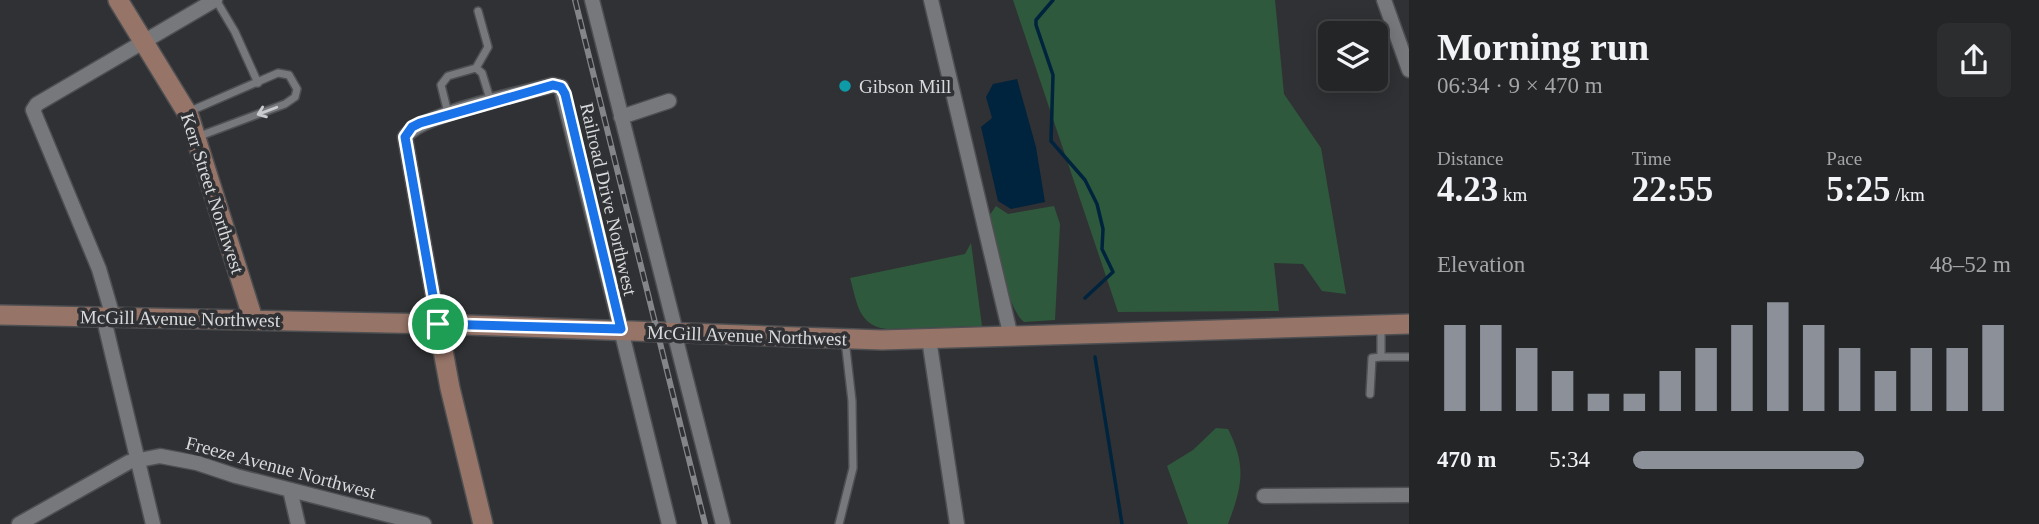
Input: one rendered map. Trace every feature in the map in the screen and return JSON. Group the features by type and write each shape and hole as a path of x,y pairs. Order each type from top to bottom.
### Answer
{"street":[{"name":"Kerr Street Northwest","path":"118,0 187,112 197,138 209,196 253,319"},
{"path":"153,524 106,328 111,310 86,229 33,110 37,104 215,0"},
{"path":"592,0 723,524"},
{"path":"931,0 1011,337"},
{"path":"1384,0 1409,70"},
{"name":"Railroad Drive Northwest","path":"491,103 553,85 561,87 669,524"},
{"path":"621,117 669,100"},
{"path":"483,524 450,388 405,137 412,127 491,103"},
{"name":"McGill Avenue Northwest","path":"0,315 621,329 845,339 1011,337 1409,324"},
{"path":"929,339 957,524"},
{"name":"Freeze Avenue Northwest","path":"19,524 138,458 160,456 197,463 290,491 424,524"},
{"path":"290,491 298,524"},
{"path":"1264,496 1409,495"}],"lane":[{"path":"215,0 235,32 258,83"},
{"path":"449,114 441,85 447,76 475,68 488,47 478,12"},
{"path":"475,68 482,73 491,103"},
{"path":"187,112 284,73 289,75 297,94 285,104 197,138"},
{"path":"1381,326 1381,357"},
{"path":"839,524 853,468 852,401 845,339"},
{"path":"1370,394 1372,358 1409,357"}],"green space":[{"path":"1013,0 1275,0 1284,94 1321,148 1346,294 1322,291 1303,264 1274,263 1279,311 1118,312"},
{"path":"996,206 1008,214 1054,206 1060,224 1055,320 1024,322 1012,303 989,216"},
{"path":"971,243 982,326 887,329 877,327 864,318 850,278 965,254"},
{"path":"1216,428 1228,429 1238,454 1240,476 1237,499 1228,524 1188,524 1167,466 1193,450"}],"water":[{"path":"1017,79 1036,147 1045,202 1011,209 998,201 981,127 992,118 986,97 993,84"}],"waterway":[{"path":"1053,0 1036,20 1053,75 1051,141 1085,180 1097,204 1103,229 1102,249 1113,272 1085,298"},
{"path":"1095,357 1122,524"}],"railway":[{"path":"575,0 705,524"}],"place":[{"name":"Gibson Mill","path":"845,86"}],"route":[{"path":"553,85 561,87 565,94 621,329 438,324 405,137 412,127 420,123 553,85"}]}
